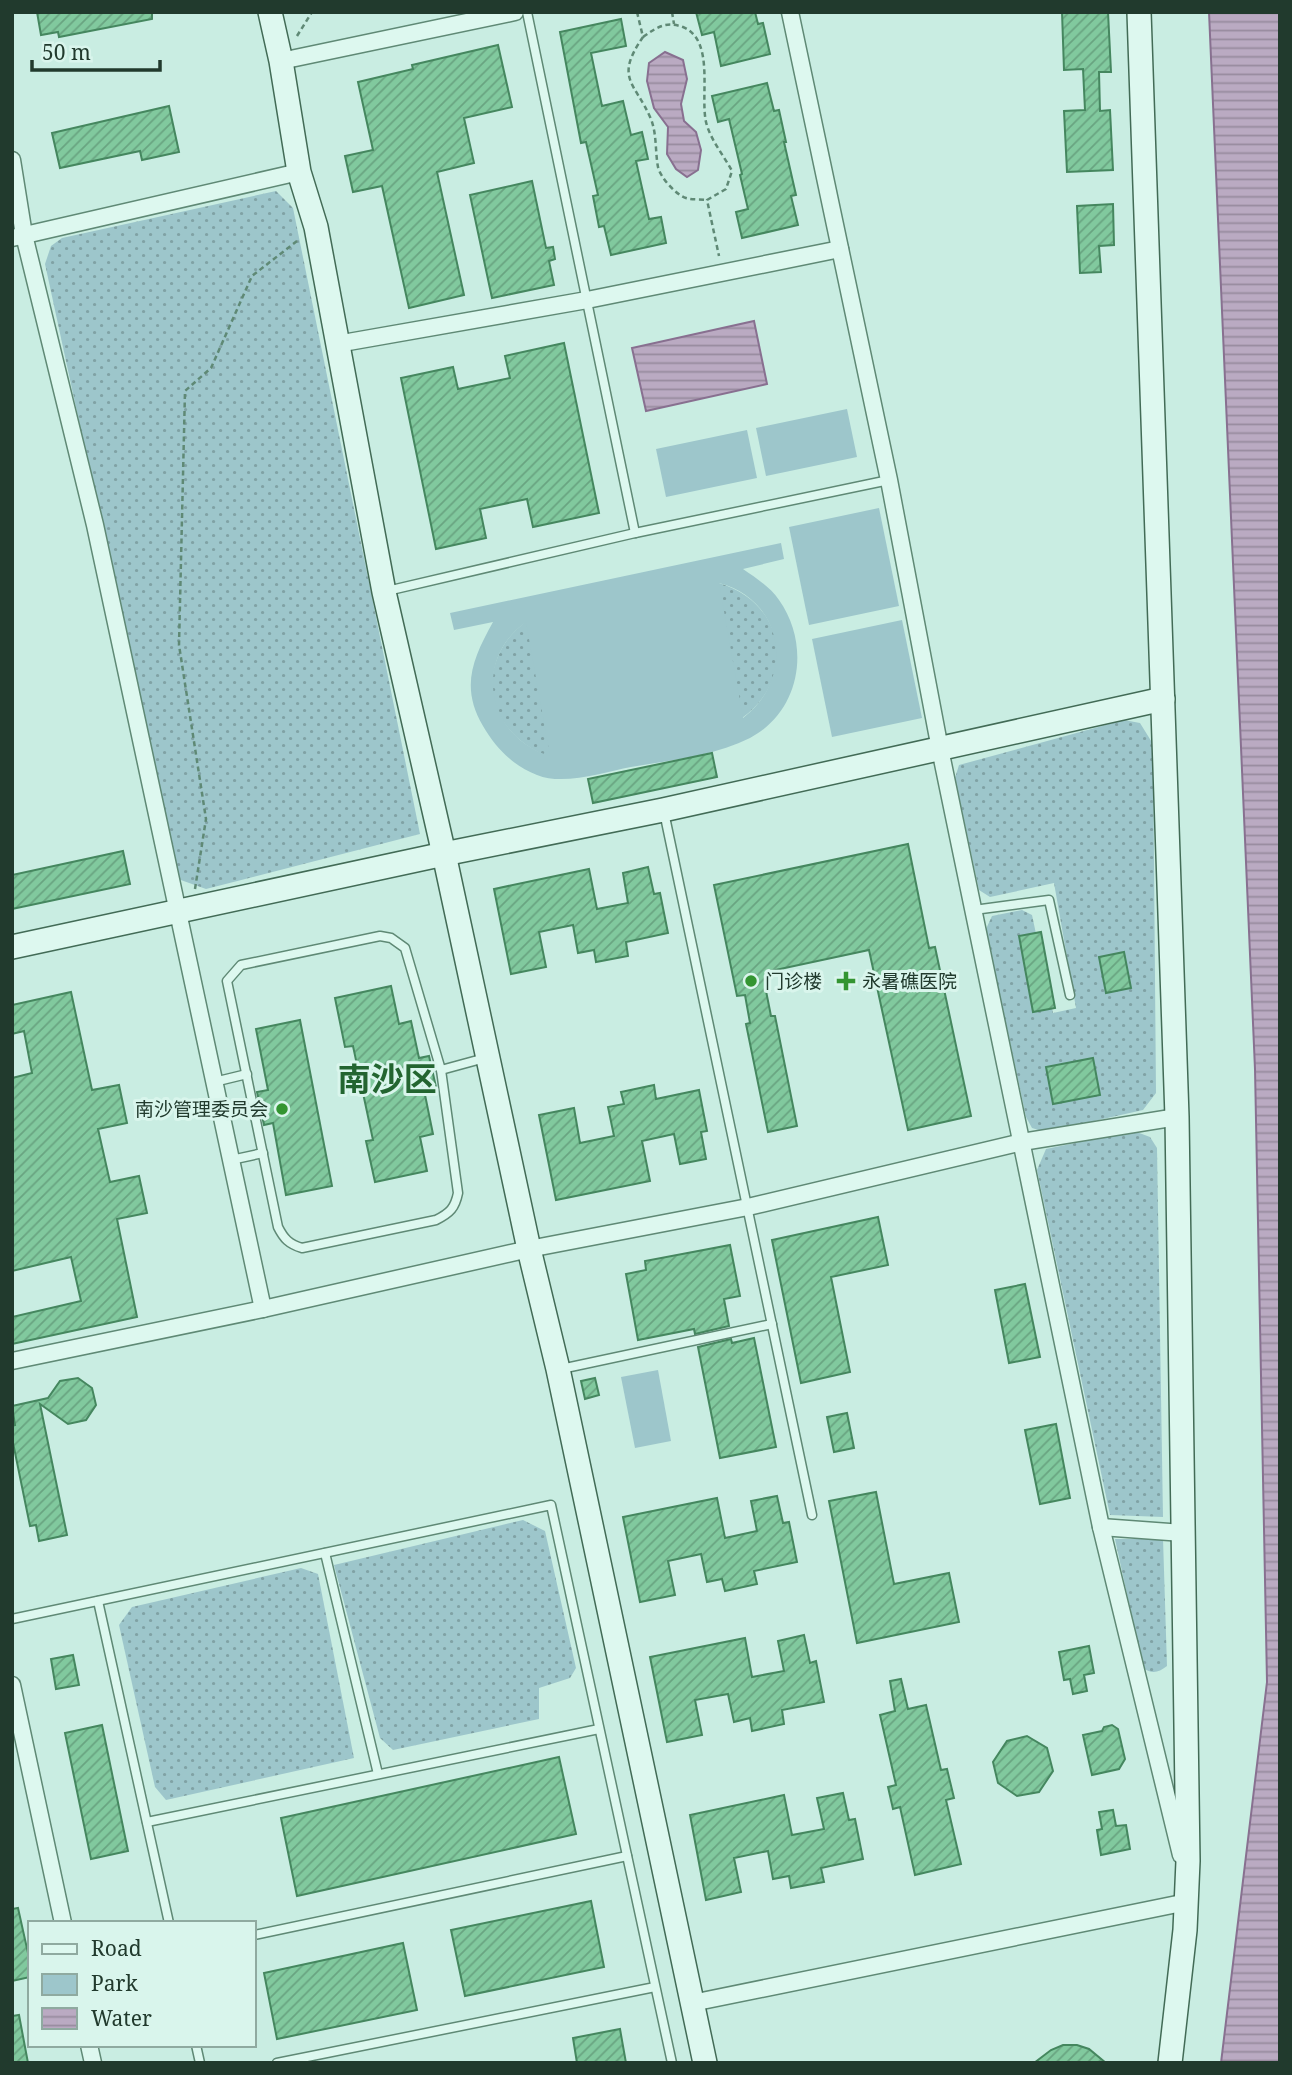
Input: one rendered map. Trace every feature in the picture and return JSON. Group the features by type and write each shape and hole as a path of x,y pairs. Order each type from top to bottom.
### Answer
{"street":[{"path":"270,12 299,172 316,227 384,592 558,1369 705,2063"},
{"path":"281,61 515,12"},
{"path":"790,12 1101,1527 1187,1892"},
{"path":"1139,12 1177,1117 1187,1892 1170,2063"},
{"path":"12,159 18,236 94,525 185,911 214,1082 263,1309"},
{"path":"18,236 299,172"},
{"path":"337,344 587,300 840,249"},
{"path":"12,947 663,810 1163,699"},
{"path":"12,1361 263,1309 529,1249 748,1207 1022,1142 1177,1117"},
{"path":"1101,1527 1183,1533"},
{"path":"12,1685 63,1921"},
{"path":"692,2003 1187,1892"}],"lane":[{"path":"527,12 635,533"},
{"path":"384,592 635,533 888,480"},
{"path":"663,810 812,1515"},
{"path":"974,910 1049,900 1070,995"},
{"path":"380,936 391,938 405,948 441,1070 458,1193 455,1206 436,1220 302,1248 291,1245 283,1238 278,1227 227,981 241,965 380,936"},
{"path":"441,1070 487,1058"},
{"path":"214,1082 247,1074"},
{"path":"231,1160 263,1153"},
{"path":"558,1369 772,1324"},
{"path":"12,1619 551,1505 671,2063"},
{"path":"325,1553 378,1774"},
{"path":"98,1601 169,1921"},
{"path":"147,1822 599,1729"},
{"path":"256,1936 627,1856"},
{"path":"277,2063 655,1987"}],"path":[{"path":"637,12 643,37"},
{"path":"672,12 674,24"},
{"path":"674,24 691,31 703,51 703,103 707,126 732,171 726,190 707,200 684,198 669,185 658,170 651,119 631,86 629,67 632,53 643,37 660,25 674,24"},
{"path":"707,200 722,273"},
{"path":"185,911 206,819 179,645 185,391 211,368 252,276 316,227"}],"green space":[{"path":"276,191 293,208 420,834 206,889 178,879 45,264 51,246 62,238"},
{"path":"847,409 857,457 766,476 756,428"},
{"path":"747,430 757,478 666,497 656,449"},
{"path":"879,508 899,606 809,625 789,527"},
{"path":"781,543 784,559 743,569 771,591 789,618 795,637 796,676 781,711 767,726 736,744 692,757 584,777 548,778 520,767 499,749 476,712 472,698 472,673 475,660 493,622 454,630 450,613","holes":["719,583 741,592 758,606 769,623 775,642 776,662 771,682 760,701 743,718","526,622 550,756 529,746 512,732 500,715 494,696 493,676 498,657 509,638"]},
{"path":"719,583 741,593 758,607 770,624 776,643 777,663 771,682 760,701 742,718 550,757 534,750 508,728 494,700 494,667 506,642 526,621"},
{"path":"902,620 922,718 832,737 812,639"},
{"path":"1124,720 1140,723 1153,744 1156,1093 1143,1110 1045,1132 1032,1128 1026,1117 986,929 992,916 1022,910 1032,915 1053,1013 1076,1008 1054,883 990,897 979,890 955,778 959,765"},
{"path":"1134,1131 1150,1137 1157,1148 1163,1517 1110,1515 1037,1170 1046,1149"},
{"path":"658,1370 671,1441 635,1448 621,1377"},
{"path":"523,1520 545,1531 576,1668 570,1678 539,1688 539,1719 393,1750 380,1738 334,1565"},
{"path":"1115,1539 1163,1539 1167,1666 1158,1671 1152,1672 1143,1668"},
{"path":"301,1568 318,1574 354,1758 166,1800 155,1787 119,1625 132,1607"}],"water":[{"path":"1209,12 1280,12 1280,2063 1221,2063 1267,1682 1255,1069"},
{"path":"665,52 683,60 687,79 681,104 684,121 696,132 701,150 698,170 687,177 676,169 667,154 668,127 654,108 647,81 649,63"},
{"path":"754,321 767,384 646,411 632,348"}],"building":[{"path":"37,12 152,12 152,19 59,37 58,32 41,35"},
{"path":"696,12 755,12 758,24 763,23 770,54 721,66 714,32 702,35"},
{"path":"1062,12 1108,12 1111,72 1099,72 1100,111 1110,110 1113,170 1067,172 1064,111 1085,110 1083,69 1064,70"},
{"path":"621,19 626,46 591,53 602,106 623,101 631,135 642,132 648,159 636,161 649,219 661,217 666,243 611,255 604,226 599,227 593,196 598,195 586,142 581,143 560,32"},
{"path":"498,45 512,107 464,118 474,163 437,172 464,295 409,308 382,186 353,192 345,156 373,150 358,82 413,69 412,65"},
{"path":"767,83 774,111 779,110 786,142 796,195 791,196 798,225 742,238 736,212 748,209 740,175 742,174 729,119 718,122 712,96"},
{"path":"169,106 179,152 142,160 140,151 60,168 52,133"},
{"path":"532,181 546,248 553,247 555,259 549,261 554,285 492,298 470,195"},
{"path":"1113,204 1114,245 1099,246 1101,272 1080,273 1077,206"},
{"path":"564,343 599,513 533,527 527,499 480,509 486,538 436,549 401,378 453,367 458,389 510,378 505,356"},
{"path":"712,753 717,777 593,803 588,779"},
{"name":"门诊楼","path":"908,844 929,948 935,947 971,1116 908,1130 869,950 766,972 770,990 766,991 771,1016 775,1016 797,1126 768,1132 746,1024 750,1023 745,995 737,996 714,885"},
{"path":"123,851 130,884 12,909 12,875"},
{"path":"648,867 654,894 660,893 668,933 626,942 628,956 596,962 594,950 578,953 573,925 539,932 546,967 511,974 494,889 589,869 597,909 628,903 623,873"},
{"path":"1041,932 1055,1008 1033,1012 1019,936"},
{"path":"1124,952 1131,988 1106,993 1099,957"},
{"path":"391,986 399,1024 411,1021 419,1058 429,1056 436,1087 424,1090 433,1134 420,1137 427,1171 375,1182 366,1141 373,1140 353,1046 345,1047 335,998"},
{"path":"71,992 92,1090 119,1085 127,1123 98,1129 110,1182 139,1176 147,1213 117,1219 137,1317 12,1344 12,1317 81,1301 71,1257 12,1271 12,1078 32,1073 24,1031 12,1034 12,1005"},
{"name":"南沙管理委员会","path":"300,1020 332,1186 286,1195 273,1123 264,1125 257,1092 268,1090 256,1029"},
{"path":"1093,1058 1100,1095 1053,1104 1046,1067"},
{"path":"654,1085 656,1099 699,1090 707,1131 701,1132 706,1159 680,1164 674,1134 642,1141 650,1181 556,1200 539,1115 574,1108 580,1143 614,1136 608,1107 624,1104 621,1092"},
{"path":"878,1217 888,1265 831,1277 850,1372 801,1383 772,1240"},
{"path":"730,1245 740,1296 724,1299 729,1326 695,1334 694,1329 638,1340 626,1274 646,1270 645,1261"},
{"path":"1025,1284 1040,1357 1009,1363 995,1290"},
{"path":"754,1338 776,1447 720,1458 698,1347 731,1339 732,1343"},
{"path":"78,1378 92,1388 96,1405 86,1420 68,1424 40,1404 67,1535 39,1541 36,1525 30,1526 12,1438 12,1426 15,1425 12,1406 48,1398 60,1381"},
{"path":"595,1378 599,1395 585,1399 581,1381"},
{"path":"847,1413 854,1448 834,1452 827,1417"},
{"path":"1056,1424 1070,1498 1040,1504 1025,1430"},
{"path":"876,1492 894,1584 949,1573 959,1622 857,1643 829,1501"},
{"path":"777,1496 783,1523 789,1522 797,1562 754,1571 757,1584 725,1591 722,1579 707,1582 701,1554 668,1561 675,1595 640,1602 623,1517 717,1498 725,1538 757,1531 751,1501"},
{"path":"804,1635 810,1663 816,1661 824,1702 782,1710 784,1724 752,1731 750,1718 734,1722 728,1694 695,1700 702,1735 667,1742 650,1657 745,1638 752,1677 784,1671 778,1641"},
{"path":"1089,1646 1094,1673 1084,1675 1087,1691 1073,1694 1070,1679 1064,1680 1059,1652"},
{"path":"73,1655 79,1685 56,1689 51,1659"},
{"path":"901,1679 908,1709 926,1705 941,1770 947,1769 954,1798 946,1800 961,1864 915,1875 900,1807 893,1809 888,1787 896,1785 880,1715 895,1711 890,1681"},
{"path":"102,1725 128,1851 91,1859 65,1733"},
{"path":"1112,1725 1118,1729 1125,1759 1119,1769 1092,1775 1083,1735 1102,1731 1104,1727"},
{"path":"1027,1736 1047,1748 1053,1771 1039,1792 1017,1796 998,1783 993,1762 1007,1741"},
{"path":"559,1757 576,1834 297,1896 281,1818"},
{"path":"843,1793 849,1820 855,1819 863,1859 821,1868 824,1882 791,1888 789,1876 773,1879 768,1851 734,1858 741,1892 706,1900 690,1815 784,1795 792,1835 824,1829 817,1798"},
{"path":"1113,1810 1116,1826 1126,1825 1130,1849 1101,1855 1097,1830 1102,1829 1099,1812"},
{"path":"591,1901 604,1967 465,1996 451,1930"},
{"path":"18,1908 28,1953 28,1977 12,1981 12,1909"},
{"path":"403,1943 417,2010 277,2039 264,1973"},
{"path":"19,2015 28,2063 12,2063 12,2016"},
{"path":"620,2029 626,2063 577,2063 573,2038"},
{"path":"1063,2045 1077,2045 1089,2049 1106,2063 1034,2063"}],"place":[{"name":"门诊楼","path":"751,981"},
{"name":"永暑礁医院","path":"846,981"},
{"name":"南沙管理委员会","path":"282,1109"}],"district":[{"name":"南沙区","path":"387,1079"}]}
